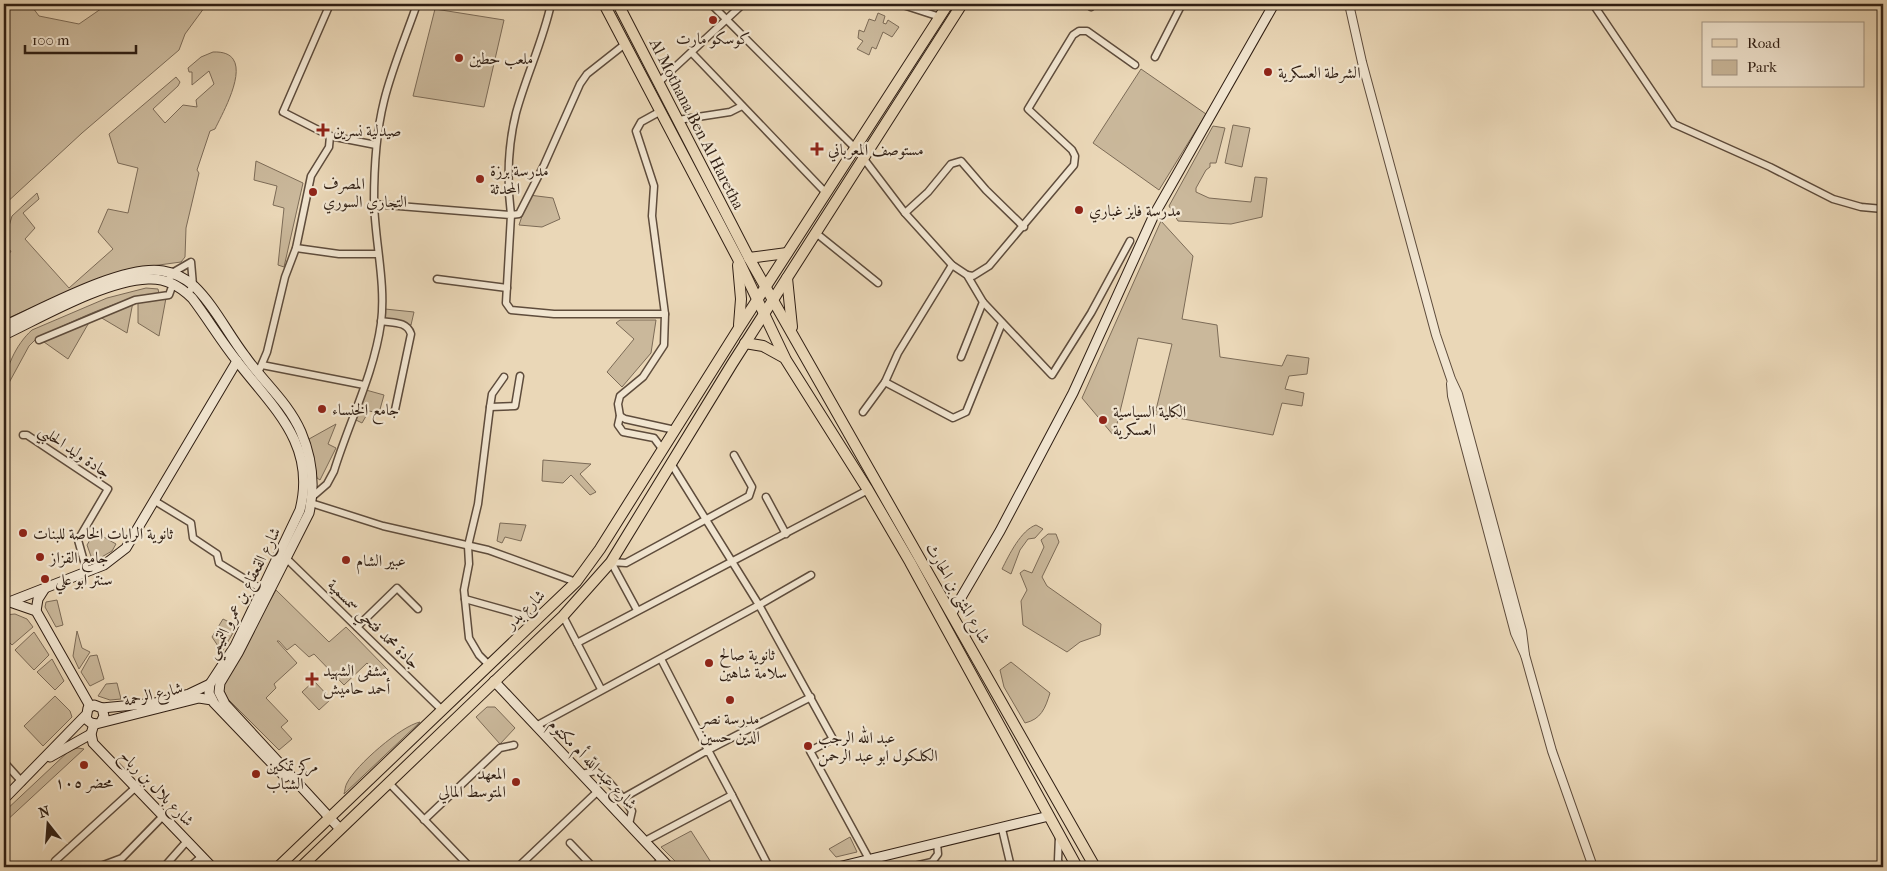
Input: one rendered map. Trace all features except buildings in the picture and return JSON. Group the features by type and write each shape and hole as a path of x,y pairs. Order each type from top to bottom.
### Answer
{"main road":[{"name":"شارع المثنى بن الحارث","path":"604,4 738,259 786,360 868,490 946,624 1077,867"},
{"name":"Al Mothana Ben Al Haretha","path":"618,4 749,258 774,299"},
{"name":"شارع بدر","path":"278,867 488,664 576,582 600,549 739,328 948,4"},
{"name":"شارع بدر","path":"301,867 562,616 611,562 745,343 962,4"},
{"path":"952,612 1000,531 1073,393 1154,215 1274,4"},
{"path":"855,148 864,159"},
{"path":"749,258 787,253"},
{"path":"738,259 741,299 739,328"},
{"path":"4,326 107,281 144,271 172,273 193,285 241,359"},
{"path":"787,278 793,336"},
{"path":"4,335 68,305 111,288 148,279 171,283 188,294 241,359"},
{"name":"شارع المثنى بن الحارث","path":"774,299 793,336 952,612 1094,867"},
{"path":"745,343 771,349 786,360"},
{"path":"722,356 732,364"},
{"path":"7,603 111,561 126,548 241,359"},
{"name":"شارع القعقاع بن عمرو التميمي","path":"215,692 287,559 305,523 312,500 312,474 302,433 285,404 260,369 241,359"},
{"name":"شارع القعقاع بن عمرو التميمي","path":"215,692 223,668 263,590 300,510 304,489 299,449 287,423 241,359"},
{"path":"44,588 38,599 36,611 90,706"},
{"path":"7,603 36,611"},
{"name":"شارع عبد اللّه أم مكتوم","path":"494,681 670,867"},
{"path":"215,692 340,829"},
{"name":"شارع الرحمة","path":"102,708 155,703 190,694 215,692"},
{"name":"شارع الرحمة","path":"43,760 95,726 215,692"},
{"path":"94,705 102,708 104,713 95,726 85,716 90,706 94,705"},
{"name":"شارع الرحمة","path":"4,799 85,716"},
{"name":"شارع بلال بن رباح","path":"95,726 93,743 212,867"},
{"path":"838,867 1002,829 1049,816"}],"street":[{"path":"330,4 283,112 330,136 376,145"},
{"path":"417,4 384,101 376,145 374,204 378,234 377,254 382,285 381,321 376,356 334,471 327,484 312,500 383,526 488,550 576,582"},
{"path":"551,4 545,30 516,114 509,172 508,191 511,215 506,303 511,310 554,314 665,314"},
{"path":"711,4 855,148"},
{"path":"659,82 743,4"},
{"path":"900,4 940,17"},
{"path":"1155,57 1182,4"},
{"path":"1350,4 1362,62 1436,335 1458,394 1522,631 1525,655 1552,751 1593,867"},
{"path":"1593,4 1674,124 1770,167 1832,199 1861,207 1883,209"},
{"path":"967,275 972,276 989,266 1024,227 1075,161 1072,150 1028,109 1073,35 1079,31 1087,31 1135,65"},
{"path":"374,204 511,215 519,214 544,165 580,84 587,74 625,44"},
{"path":"692,53 826,193"},
{"path":"678,120 730,112 742,106"},
{"path":"661,111 641,122 636,131 654,186 652,216 665,314 664,345 643,378 620,396 618,425 623,432 654,438 663,450"},
{"path":"330,136 329,147 311,176 296,248 285,277 260,369 364,385"},
{"path":"864,159 905,212 952,265 967,275 983,302 1052,375 1091,313 1130,241"},
{"path":"905,212 928,192 951,164 961,161 986,190 1024,227"},
{"path":"816,233 878,283"},
{"path":"296,248 338,254 377,254"},
{"path":"39,340 135,300 169,295 172,273 191,262 193,285 188,294"},
{"path":"863,412 885,382 898,353 952,265"},
{"path":"437,279 507,288"},
{"path":"961,356 983,302"},
{"path":"381,321 404,324 409,327 411,334 395,410"},
{"path":"885,382 953,418 966,412 1002,323"},
{"path":"490,407 515,406 520,376"},
{"path":"488,664 479,655 469,638 465,583 469,564 468,546 478,504 492,394 504,377"},
{"path":"620,416 625,419 675,430"},
{"name":"جادة وليد الحلبي","path":"23,435 27,435 83,470 108,489 78,540 87,572"},
{"path":"637,610 611,562 626,562 750,496 752,492 734,454"},
{"path":"672,465 759,606 833,739 810,752 869,859"},
{"path":"577,644 637,610 868,490"},
{"path":"766,497 786,534"},
{"path":"155,501 191,523 193,538 216,553 220,564 263,590"},
{"name":"جادة محمد فتحي سمسمية","path":"287,559 442,710"},
{"path":"536,726 601,689 759,606 811,575"},
{"path":"357,627 397,588 418,609"},
{"path":"465,600 536,619"},
{"path":"562,616 601,689"},
{"path":"661,659 768,867"},
{"path":"623,798 708,750 811,697"},
{"path":"424,820 500,748 514,745"},
{"path":"4,762 22,782"},
{"path":"582,774 594,771 607,780 632,811 629,824"},
{"path":"389,783 470,867"},
{"path":"56,861 136,787"},
{"path":"518,867 598,791"},
{"path":"645,841 732,795"},
{"path":"98,867 122,858 163,816"},
{"path":"1002,829 1011,867"},
{"path":"1059,835 1058,860 1060,867"},
{"path":"164,867 187,841"},
{"path":"570,843 592,867"},
{"path":"910,867 932,862 938,854 937,844"},
{"path":"194,867 192,865 202,856"},
{"path":"654,867 662,859"}],"green space":[{"path":"4,4 30,4 39,16 79,24 108,4 207,4 185,34 179,50 82,133 4,205"},
{"name":"ملعب حطين","path":"435,9 504,20 484,107 413,96"},
{"path":"878,13 885,16 883,23 886,24 888,20 899,27 892,37 883,32 876,49 872,47 869,55 857,49 863,41 858,38 859,30 864,32 869,19 875,21"},
{"path":"213,52 227,54 234,61 236,70 235,83 215,129 210,131 197,170 199,173 186,228 185,257 181,262 144,267 76,288 4,320 4,263 11,251 4,248 4,243 12,216 37,193 39,199 23,213 35,228 25,239 69,288 113,249 98,232 108,209 128,213 138,168 118,163 109,134 176,77 180,82 178,86 153,109 165,123 183,105 197,107 196,100 214,84 209,71 192,85 192,72 189,72 188,68 201,57"},
{"path":"1141,69 1206,114 1159,190 1093,143"},
{"path":"1233,125 1250,128 1242,167 1225,163"},
{"path":"1213,126 1225,128 1216,163 1210,163 1210,167 1206,170 1196,188 1196,192 1209,198 1251,202 1255,177 1267,178 1262,217 1231,224 1178,221 1169,206"},
{"path":"256,161 303,183 284,267 278,265 284,208 273,205 277,186 254,180"},
{"path":"529,195 553,198 560,219 542,227 519,225"},
{"path":"1161,221 1193,256 1182,319 1217,325 1220,357 1282,366 1287,355 1309,358 1307,374 1289,376 1285,389 1304,393 1302,406 1282,403 1273,435 1155,414 1172,344 1138,338 1114,436 1082,398"},
{"path":"146,288 158,289 159,294 112,305 37,338 29,346 4,392 6,375 12,358 21,342 32,330 107,298"},
{"path":"166,298 159,336 138,323 138,304 143,299"},
{"path":"133,302 127,333 100,317"},
{"path":"385,309 414,312 411,325 383,322"},
{"path":"91,319 68,359 44,342"},
{"path":"620,320 656,320 651,353 622,387 607,372 634,339 616,323"},
{"path":"366,390 384,395 379,413 369,411 362,423 354,419"},
{"path":"336,424 328,444 336,448 320,480 317,478 309,439"},
{"path":"543,460 591,464 580,474 596,492 590,495 571,475 563,483 542,481"},
{"path":"500,523 526,525 521,541 505,537 502,543 497,541"},
{"path":"1036,525 1043,529 1035,538 1028,539 1020,550 1011,574 1002,569 1020,537"},
{"path":"95,532 116,544 112,551 93,562 87,545"},
{"path":"1048,534 1056,534 1059,542 1042,577 1047,586 1101,624 1100,635 1080,642 1067,652 1023,625 1021,601 1027,590 1020,573 1024,570 1032,573 1044,547 1041,540"},
{"path":"276,590 329,642 346,627 388,670 381,678 367,663 344,685 314,654 309,657 295,644 287,650 277,641 297,663 274,684 276,688 266,698 288,721 281,727 292,739 279,750 224,695 222,688"},
{"path":"57,600 63,625 56,627 45,607 46,602"},
{"path":"15,614 27,619 33,627 12,645 4,637 4,615"},
{"path":"223,619 237,626 222,652 212,637"},
{"path":"77,631 82,648 90,652 79,669 73,656"},
{"path":"34,632 49,655 34,670 15,650"},
{"path":"97,655 104,679 90,686 81,672 90,656"},
{"path":"52,659 64,681 55,690 37,672"},
{"path":"1011,662 1050,693 1039,716 1025,723 1004,687 1000,670"},
{"path":"314,681 331,699 319,710 302,692"},
{"path":"117,683 121,699 110,700 98,696 106,684"},
{"path":"55,696 70,711 72,717 43,746 24,726"},
{"path":"487,707 495,707 515,728 500,744 476,717"},
{"path":"420,722 344,794 346,784 352,775 369,757 391,738"},
{"path":"84,749 4,823 4,812 70,750"},
{"path":"691,831 714,867 681,867 661,847"},
{"path":"850,837 857,852 836,857 829,849"}],"place":[{"name":"كوسكو مارت","path":"713,20"},
{"name":"ملعب حطين","path":"459,58"},
{"name":"الشرطة العسكرية","path":"1268,72"},
{"name":"صيدلية نسرين","path":"323,130"},
{"name":"مستوصف المعرباني","path":"817,149"},
{"name":"مدرسة برزة المحدثة","path":"480,179"},
{"name":"المصرف التجاري السوري","path":"313,192"},
{"name":"مدرسة فايز غباري","path":"1079,210"},
{"name":"جامع الخنساء","path":"322,409"},
{"name":"الكلية السياسية العسكرية","path":"1103,420"},
{"name":"ثانوية الرايات الخاصة للبنات","path":"23,533"},
{"name":"جامع القزاز","path":"40,557"},
{"name":"عبير الشام","path":"346,560"},
{"name":"سنتر ابو علي","path":"45,579"},
{"name":"ثانوية صالح سلامة شاهين","path":"709,663"},
{"name":"مشفى الشهيد أحمد حاميش","path":"312,679"},
{"name":"مدرسة نصر الدين حسين","path":"730,700"},
{"name":"عبد الله الرجب الكلكول ابو عبد الرحمن","path":"808,746"},
{"name":"محضر ١٠٥","path":"84,765"},
{"name":"مركز تمكين الشباب","path":"256,774"},
{"name":"المعهد المتوسط المالي","path":"516,782"}]}
